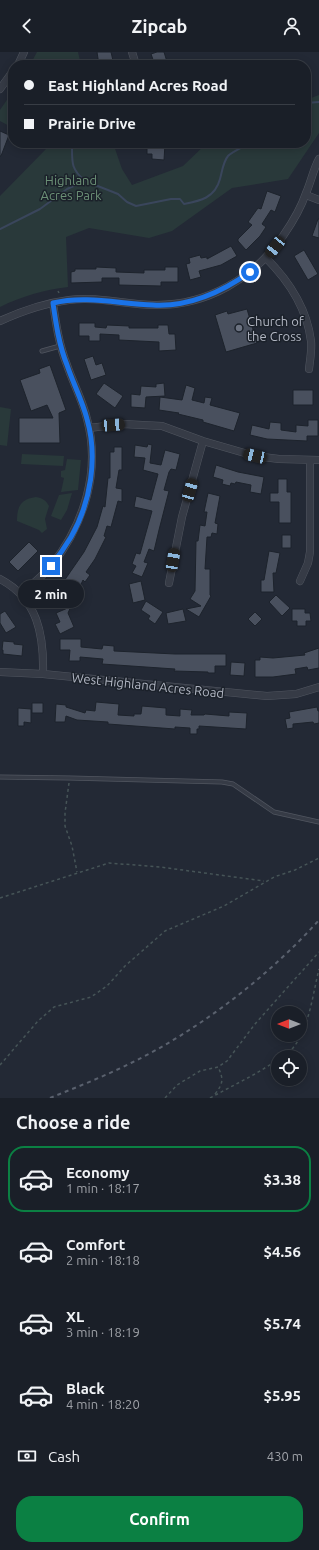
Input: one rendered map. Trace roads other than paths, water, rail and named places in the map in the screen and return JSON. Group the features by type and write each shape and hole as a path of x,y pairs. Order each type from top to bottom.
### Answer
{"street":[{"path":"0,89 8,78"},
{"path":"0,321 22,311 53,303 80,299 155,305 182,302 208,295 226,287 250,272 266,258 283,236 299,211 319,159"},
{"path":"306,195 319,200"},
{"path":"266,258 278,271 304,311 311,341 310,369"},
{"path":"21,594 51,566 72,536 86,498 91,479 92,449 89,428 85,412 60,346 53,303"},
{"path":"89,428 123,424 162,426 203,441 255,456 279,459 319,460"},
{"path":"169,582 182,517 203,441"},
{"path":"300,581 307,568 310,552 310,460"},
{"path":"0,579 21,594 33,612 41,632 43,674"},
{"name":"West Highland Acres Road","path":"0,672 43,674 267,696 296,694 319,687"}],"lane":[{"path":"42,351 60,346"},
{"path":"0,778 70,778 222,782 233,784 274,812 319,822"}],"waterway":[{"path":"311,103 319,102"},
{"path":"72,148 73,165 77,173 85,181"},
{"path":"0,229 40,209 67,189 85,181 118,194 127,202 136,206 171,199 180,199 184,204 196,202 206,198 215,190 218,185 226,158 241,148"}],"railway":[{"path":"50,1098 131,1063 182,1035 232,1000 255,981 299,941 319,920"}],"place":[{"name":"Church of the Cross","path":"239,328"}],"park label":[{"name":"Highland Acres Park","path":"71,188"}]}
